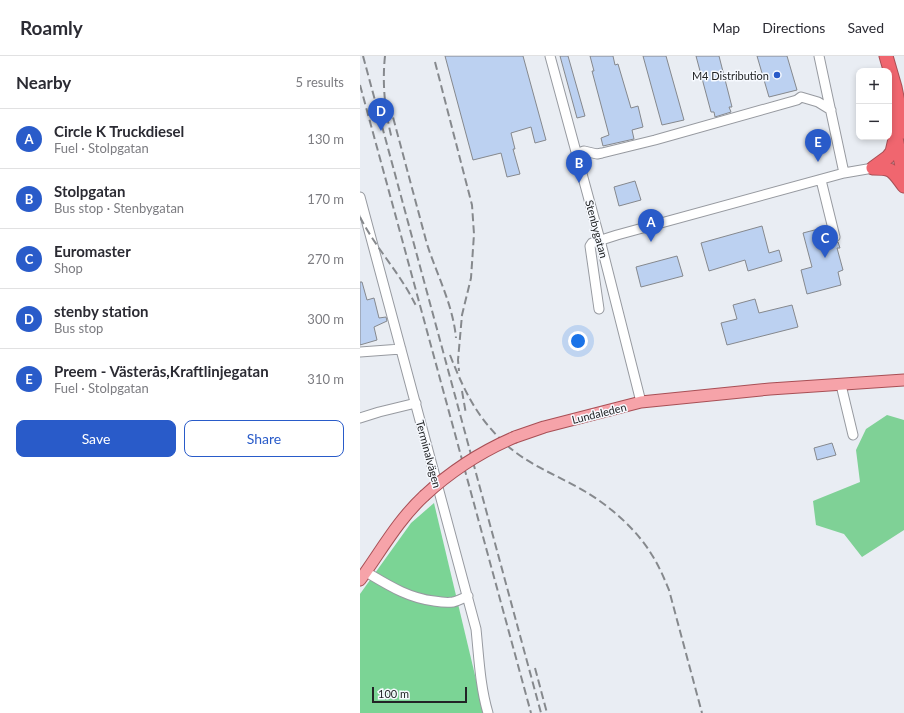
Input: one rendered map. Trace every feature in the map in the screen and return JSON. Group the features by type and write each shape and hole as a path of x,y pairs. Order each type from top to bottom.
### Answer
{"highway":[{"path":"878,56 881,68"},
{"path":"886,56 895,87 904,176"},
{"path":"873,168 888,157 892,152 900,134 892,113"},
{"path":"873,168 890,169 904,186"}],"main road":[{"name":"Lundaleden","path":"363,576 397,526 436,485 476,456 515,437 544,427 642,402 770,389 903,380"}],"street":[{"name":"Stenbygatan","path":"550,56 642,402"},
{"path":"819,56 844,173"},
{"path":"576,154 584,152 597,154 655,140 797,100 801,97 818,102 831,110"},
{"path":"599,309 590,246 592,243 844,173 873,168"},
{"path":"821,180 835,238"},
{"name":"Terminalvägen","path":"360,197 468,596 476,629 481,683 488,713"},
{"path":"360,352 401,349"},
{"path":"841,385 853,435"},
{"path":"360,418 416,403"},
{"path":"363,576 411,597 426,600 454,602 468,596"}],"green space":[{"path":"887,415 904,420 904,530 862,557 844,534 816,525 813,501 860,482 856,450 866,429"},
{"path":"434,503 484,713 360,713 360,594 411,523"}],"building":[{"path":"445,56 523,56 546,140 535,143 531,127 511,133 515,149 513,149 520,174 507,177 501,153 473,160"},
{"path":"560,56 568,56 585,116 577,118"},
{"path":"590,56 613,56 615,65 618,64 631,108 638,106 643,127 632,130 634,139 603,146 601,138 609,135 592,71 594,71"},
{"path":"643,56 666,56 684,120 662,125"},
{"path":"696,56 719,56 732,107 729,107 731,112 715,117 714,112 711,112"},
{"name":"M4 Distribution","path":"757,56 787,56 797,90 769,97"},
{"path":"635,181 641,200 619,206 614,187"},
{"path":"762,226 769,253 779,250 782,261 748,271 745,260 709,271 701,243"},
{"path":"826,227 830,244 838,242 840,248 837,248 843,270 838,272 841,285 807,294 801,270 812,267 803,233"},
{"path":"677,256 683,276 641,287 636,267"},
{"path":"360,282 362,282 367,300 374,298 379,318 386,317 387,321 374,327 377,340 360,345"},
{"path":"755,299 759,313 792,305 798,327 727,345 721,323 737,319 733,305"},
{"path":"832,443 836,455 817,460 814,448"}],"railway":[{"path":"363,56 541,713"},
{"path":"385,56 385,98 392,139"},
{"path":"435,62 472,205 474,234 471,278 462,315 458,360 459,371"},
{"path":"360,85 531,713"},
{"path":"390,106 427,244 452,314 456,338"},
{"path":"360,217 366,229 404,284 417,308"},
{"path":"450,355 467,394 481,416 499,438 528,461 586,492 605,505 623,520 646,546 657,563 669,590 702,713"},
{"path":"462,391 466,414"},
{"path":"535,668 547,713"}],"place":[{"name":"M4 Distribution","path":"777,75"},
{"name":"stenby station","path":"381,131"},
{"name":"Preem - Västerås,Kraftlinjegatan","path":"818,162"},
{"name":"Stolpgatan","path":"579,183"},
{"name":"Circle K Truckdiesel","path":"651,242"},
{"name":"Euromaster","path":"825,258"}]}
